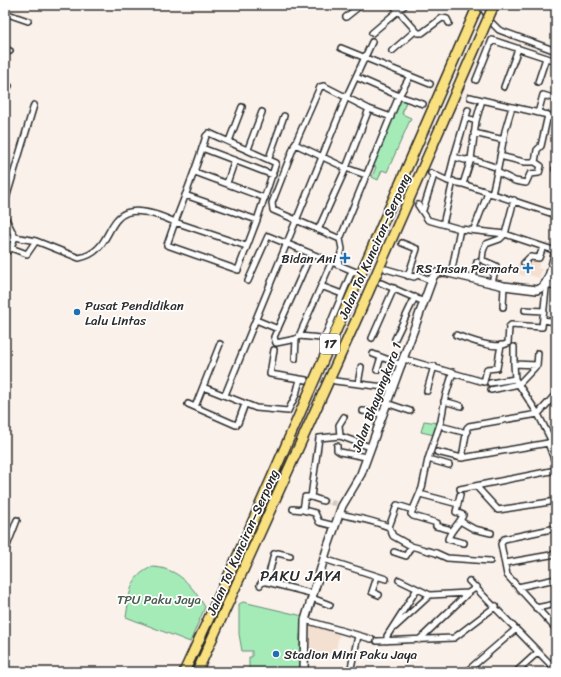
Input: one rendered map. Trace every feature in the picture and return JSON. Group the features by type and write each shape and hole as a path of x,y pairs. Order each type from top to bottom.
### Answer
{"highway":[{"name":"Jalan Tol Kunciran–Serpong","path":"184,672 239,553 473,15 479,5"},
{"name":"Jalan Tol Kunciran–Serpong","path":"197,672 342,352 494,5"}],"street":[{"path":"346,17 361,5"},
{"path":"393,5 415,32 422,33 442,18 446,18 449,23"},
{"path":"372,33 405,5"},
{"path":"479,5 491,22 499,30 556,51"},
{"path":"5,13 28,21"},
{"path":"392,52 415,32"},
{"path":"476,80 492,40 556,61"},
{"path":"225,395 288,245 346,98 366,58 372,42"},
{"path":"341,48 430,84"},
{"path":"504,87 518,48"},
{"path":"538,82 546,58"},
{"path":"338,265 342,249 340,238 390,116 410,76"},
{"path":"356,77 399,96 423,104"},
{"path":"340,238 273,210 271,206 295,144 320,87 324,86 368,109 390,116"},
{"path":"538,113 543,95 556,100"},
{"path":"470,97 548,115 556,121"},
{"path":"463,184 470,159 476,121 482,100"},
{"path":"5,202 34,106"},
{"path":"229,141 242,107"},
{"path":"474,229 490,193 512,107"},
{"path":"318,230 346,168 368,109"},
{"path":"444,220 454,157 468,110"},
{"path":"248,149 262,112"},
{"path":"535,162 537,150 541,146 548,115"},
{"path":"269,158 284,116"},
{"path":"467,118 476,121"},
{"path":"209,133 269,158 276,163 265,198 238,270 167,245 195,172 202,148 206,136 209,133"},
{"path":"474,133 504,140"},
{"path":"295,144 346,168 366,175"},
{"path":"202,148 273,175"},
{"path":"454,157 465,160 470,159 497,170 515,181 526,183 530,174 539,173 541,166 535,162 524,162 500,156"},
{"path":"227,183 236,160"},
{"path":"195,172 265,198"},
{"path":"423,210 432,174 556,215"},
{"path":"185,195 257,220"},
{"path":"492,283 496,266 483,260 483,251 486,244 500,239 505,234 514,200"},
{"path":"418,205 423,210 428,220 460,229 474,229 505,234 556,251 555,260 545,285 546,289 542,327 509,326 508,343 501,345 481,344 456,335"},
{"path":"15,237 36,241 79,258 96,252 113,225 124,213 131,211 145,212 246,246"},
{"path":"5,217 15,237 11,248 5,253"},
{"path":"451,274 460,229"},
{"path":"248,281 267,237 311,254 331,263 354,271 342,294 325,336 321,338 298,337 276,343 274,337 311,254"},
{"path":"11,248 27,254 36,241"},
{"path":"402,242 417,249 408,276"},
{"path":"524,263 530,257 539,258 543,247"},
{"path":"473,278 477,262"},
{"path":"295,359 298,337 331,263"},
{"path":"386,269 414,278 418,275 432,281 436,273 473,278 504,286 537,290 545,285 556,286"},
{"name":"Jalan Bhayangkara 1","path":"304,672 305,620 340,514 340,505 361,474 432,281"},
{"path":"381,283 424,302"},
{"path":"321,286 342,294"},
{"path":"503,307 504,286"},
{"path":"372,338 394,288"},
{"path":"395,339 415,297"},
{"path":"525,310 544,311"},
{"path":"256,320 278,329"},
{"path":"543,320 556,322"},
{"path":"195,407 220,344"},
{"path":"373,354 403,362 434,366 484,382 487,369 497,368 500,358 501,345"},
{"path":"514,347 515,379 553,439 556,465"},
{"path":"202,387 256,408 289,411 303,379 270,374 274,350"},
{"path":"491,390 519,384 537,365 538,353"},
{"path":"377,370 381,357"},
{"path":"514,364 537,365"},
{"path":"427,391 434,366"},
{"path":"358,384 361,367"},
{"path":"448,529 436,526 437,523 413,516 413,510 420,494 428,459 441,420 444,401 453,372"},
{"path":"490,384 515,379"},
{"path":"335,381 392,388"},
{"path":"462,458 469,426 538,414 556,394"},
{"path":"444,401 461,406"},
{"path":"386,403 410,411"},
{"path":"188,404 236,425 246,404"},
{"path":"363,411 382,414"},
{"path":"340,436 339,425 344,418"},
{"path":"444,427 467,433"},
{"path":"311,497 317,440 319,438 340,436 370,448"},
{"path":"437,452 462,458 553,439"},
{"path":"337,446 337,450 340,452 366,457"},
{"path":"428,459 449,465"},
{"path":"460,489 556,470"},
{"path":"476,486 498,510 556,501"},
{"path":"420,494 458,504"},
{"path":"460,495 456,512 463,516 460,522 450,531 448,539 464,542"},
{"path":"303,510 304,498 311,497 323,500"},
{"path":"413,510 397,505 389,527 393,536 411,546 436,553 447,558 490,561"},
{"path":"293,509 315,513 319,522 335,526"},
{"path":"340,514 360,519 367,519 389,527"},
{"path":"5,551 17,520"},
{"path":"460,522 474,529 491,532"},
{"path":"556,528 504,538 501,544 507,575 556,629"},
{"path":"394,552 406,556 411,546"},
{"path":"267,582 274,554 278,553 290,556"},
{"path":"505,563 556,554"},
{"path":"324,559 386,580"},
{"path":"377,577 372,592 379,595"},
{"path":"518,587 556,579"},
{"path":"399,580 430,595 468,593"},
{"path":"469,581 496,606 516,630 556,670"},
{"path":"260,585 262,582 267,582 313,596 330,605"},
{"path":"419,640 468,593 477,587"},
{"path":"393,629 417,589"},
{"path":"387,641 387,636 393,629 430,595"},
{"path":"536,608 556,604"},
{"path":"377,641 454,638 496,606"},
{"path":"305,620 371,639"},
{"path":"466,672 516,630"},
{"path":"350,672 358,636"},
{"path":"516,672 538,652"}],"shaded area":[{"name":"RS Insan Permata","path":"530,258 540,261 538,268 542,269 539,278 526,274 524,276 515,273 518,263 527,266"},
{"path":"307,625 328,627 340,631 335,654 305,651"}],"green space":[{"path":"400,98 406,101 402,114 411,118 387,172 382,170 378,180 372,177 376,167 373,166"},
{"path":"424,421 438,423 434,435 421,432"},
{"name":"TPU Paku Jaya","path":"152,567 170,571 184,580 190,585 205,607 190,642 126,617 134,581 144,571"},
{"path":"243,602 303,616 300,636 300,672 249,672 249,657 252,657 252,651 242,651 239,634 239,604"}],"tunnel":[{"path":"306,380 330,381"},
{"path":"323,501 338,504"}],"place":[{"name":"Bidan Ani","path":"345,258"},
{"name":"RS Insan Permata","path":"528,268"},
{"name":"Pusat Pendidikan Lalu Lintas","path":"77,312"},
{"name":"Stadion Mini Paku Jaya","path":"276,654"}],"district":[{"name":"PAKU JAYA","path":"301,576"}]}
